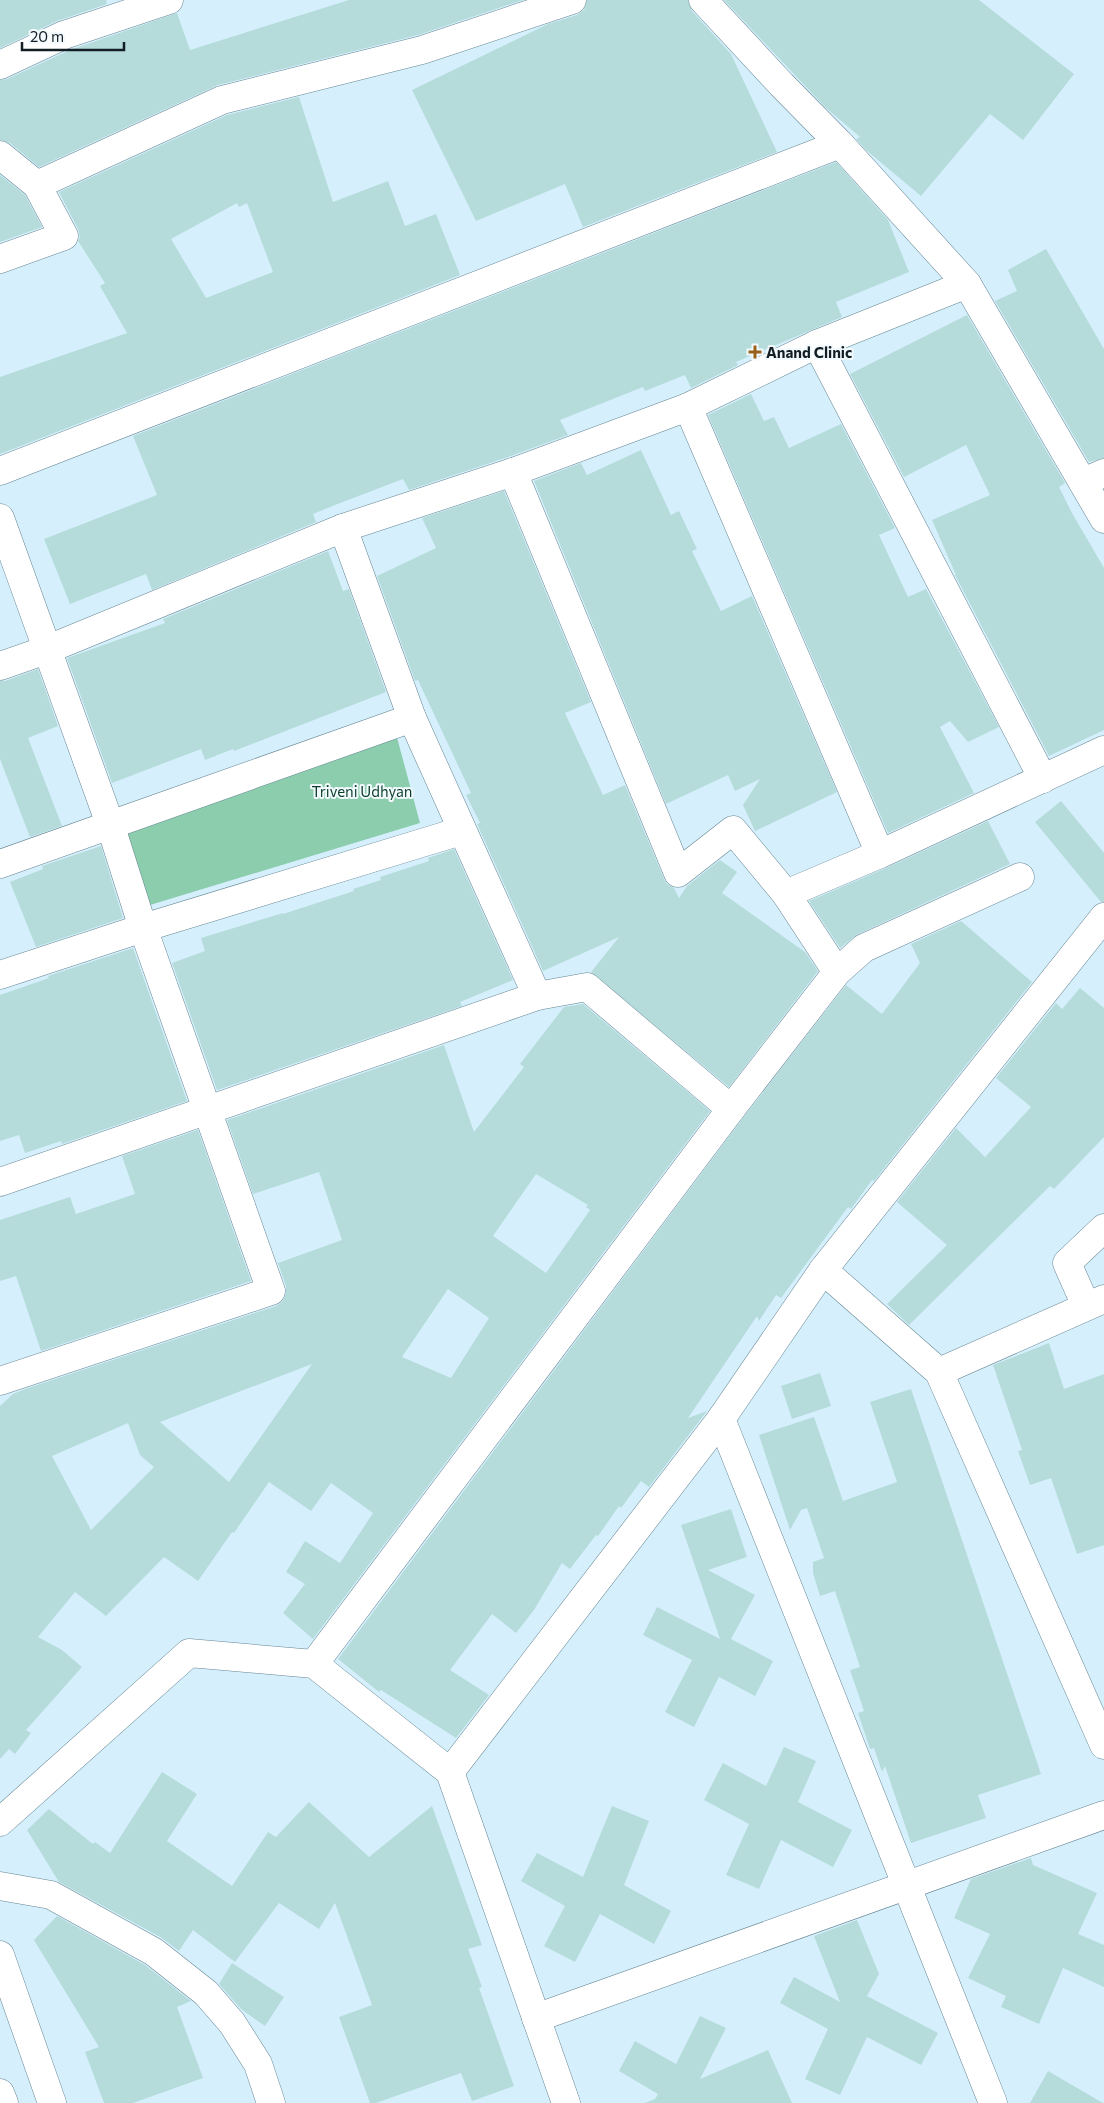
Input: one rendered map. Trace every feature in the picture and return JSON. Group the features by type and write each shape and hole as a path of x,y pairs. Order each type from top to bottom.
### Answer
{"street":[{"path":"0,65 64,35 169,0"},
{"path":"37,185 222,100 422,50 572,0"},
{"path":"703,0 840,144 967,284 1094,478 1104,519"},
{"path":"0,472 840,144"},
{"path":"0,154 37,185 64,236 0,259"},
{"path":"0,666 46,650 343,528 513,472 688,407 817,344 967,284"},
{"path":"817,344 1043,779"},
{"path":"688,407 880,854"},
{"path":"513,472 678,873 733,830 786,894 837,972"},
{"path":"0,518 110,824 143,928 271,1291 0,1381"},
{"path":"343,528 412,718 536,996"},
{"path":"0,864 412,718"},
{"path":"786,894 880,854 1104,750"},
{"path":"0,975 143,928 461,831"},
{"path":"314,1664 731,1109 837,972 864,948 1020,877"},
{"path":"450,1772 721,1419 823,1270 1103,920"},
{"path":"0,1182 536,996 587,987 731,1109"},
{"path":"939,1372 1095,1303 1067,1263 1104,1228"},
{"path":"823,1270 939,1372 1104,1745"},
{"path":"721,1419 993,2103"},
{"path":"0,1822 189,1654 314,1664 450,1772 566,2103"},
{"path":"536,2018 1104,1815"},
{"path":"0,1886 51,1895 154,1952 206,1993 232,2022 258,2064 271,2103"},
{"path":"0,1955 52,2103"},
{"path":"0,2093 4,2103"}],"green space":[{"name":"Triveni Udhyan","path":"395,730 420,823 150,905 120,823"}],"building":[{"path":"0,0 106,0 107,4 57,21 0,48"},
{"path":"349,0 523,0 418,35 218,85 39,167 10,143 0,140 0,80 7,79 70,50 177,13 190,50"},
{"path":"587,0 688,0 692,11 731,54 777,152 583,227 565,184 476,221 412,90 548,24 577,15 584,10"},
{"path":"724,0 979,0 1074,74 1023,140 990,114 921,196 866,150 856,139 860,137 825,107"},
{"path":"299,97 333,202 388,181 405,226 436,214 460,275 0,454 0,377 127,333 100,286 105,283 78,241 80,237 78,229 59,192 227,115","holes":["237,203 239,207 247,203 273,272 206,298 171,239"]},
{"path":"836,162 888,220 909,272 836,302 842,317 736,362 738,365 691,388 685,375 645,391 643,387 560,420 568,435 409,490 403,479 335,505 313,514 316,522 152,590 146,574 70,604 44,539 157,495 133,436"},
{"path":"0,175 25,195 42,227 0,242"},
{"path":"1046,249 1104,349 1104,458 1089,462 995,301 1017,291 1008,270"},
{"path":"967,315 1065,483 1059,487 1104,568 1104,730 1049,756 955,575 932,520 990,495 966,445 904,477 850,374"},
{"path":"751,394 764,421 774,417 789,448 841,424 895,528 879,535 908,597 926,589 999,727 968,742 950,721 940,727 974,793 888,833 708,415"},
{"path":"641,450 671,515 679,511 697,549 692,551 721,611 752,596 837,792 755,831 743,805 760,779 735,791 728,775 666,804 534,481 581,463 587,475"},
{"path":"504,491 591,702 565,713 603,795 625,785 664,879 667,884 674,888 679,898 687,886 720,860 737,872 722,893 805,952 818,971 729,1087 591,972 619,937 543,971 477,824 480,823 466,795 471,793 418,680 415,681 377,576 436,548 422,518"},
{"path":"328,551 343,591 349,589 386,692 234,751 233,749 205,760 201,749 112,783 67,658 165,623 163,619"},
{"path":"38,669 58,726 28,738 62,826 30,837 0,759 0,681 5,681"},
{"path":"1061,801 1104,853 1104,902 1101,902 1035,822"},
{"path":"988,821 1010,864 858,934 840,948 809,901 886,868"},
{"path":"101,846 123,918 36,947 10,882 43,869 42,866"},
{"path":"454,849 513,980 460,1002 462,1006 217,1090 172,963 205,951 201,938 354,891 353,889 381,880 380,877 429,861 428,858"},
{"path":"961,921 1032,982 874,1181 872,1180 851,1209 848,1207 781,1298 776,1295 759,1321 757,1316 688,1418 707,1411 649,1487 641,1481 570,1569 562,1563 534,1610 516,1633 492,1614 450,1670 489,1695 456,1738 381,1690 379,1692 338,1659 743,1118 846,985 882,1014 920,963 911,944"},
{"path":"133,948 187,1101 62,1144 61,1141 25,1153 19,1135 0,1141 0,995 49,978 48,976"},
{"path":"1080,988 1104,1008 1104,1137 1054,1189 1050,1186 909,1325 887,1304 947,1245 897,1202 956,1128 985,1157 1031,1107 996,1078 1056,1003 1062,1009"},
{"path":"583,1004 710,1111 313,1639 283,1613 305,1584 286,1572 305,1541 340,1563 373,1513 331,1483 311,1511 269,1482 198,1581 164,1557 106,1616 75,1592 38,1637 62,1650 82,1667 26,1730 31,1733 15,1754 9,1749 0,1759 0,1406 13,1394 25,1389 276,1306 283,1301 286,1293 286,1286 278,1263 342,1240 319,1172 253,1194 227,1120 444,1045 474,1132 524,1067 520,1064 564,1007","holes":["536,1174 588,1205 586,1207 590,1210 546,1273 493,1236","448,1289 489,1318 451,1378 402,1357","312,1364 229,1482 160,1422","128,1423 140,1455 154,1467 91,1530 52,1456"]},
{"path":"198,1130 251,1281 41,1351 16,1276 0,1281 0,1220 70,1197 76,1214 135,1194 122,1156"},
{"path":"1049,1343 1064,1389 1104,1374 1104,1545 1077,1554 1051,1478 1030,1485 1018,1451 1022,1450 993,1365"},
{"path":"820,1373 831,1406 792,1419 781,1386"},
{"path":"911,1389 1041,1774 978,1795 986,1818 911,1843 885,1766 882,1772 874,1748 870,1749 858,1713 864,1711 850,1670 860,1667 835,1591 820,1596 813,1573 813,1562 824,1558 807,1508 801,1510 790,1530 759,1435 814,1417 843,1501 897,1482 870,1402"},
{"path":"731,1509 747,1557 708,1570 755,1595 731,1639 773,1661 755,1696 719,1677 694,1727 665,1712 692,1660 643,1635 657,1607 720,1639 681,1525"},
{"path":"784,1747 816,1761 798,1802 852,1830 833,1867 781,1840 759,1889 726,1875 749,1824 704,1800 723,1763 766,1786"},
{"path":"162,1772 197,1794 167,1841 232,1886 268,1832 276,1837 309,1802 369,1857 432,1806 482,1945 468,1949 482,1987 479,1988 514,2086 472,2101 461,2073 376,2103 370,2103 339,2017 372,2005 335,1903 319,1929 279,1903 235,1962 193,1930 179,1951 162,1938 59,1882 27,1830 49,1809 93,1844 95,1842 110,1853"},
{"path":"612,1806 649,1821 624,1885 671,1911 654,1944 600,1914 575,1962 544,1946 565,1906 521,1881 537,1853 583,1877"},
{"path":"1031,1858 1033,1865 1097,1893 1078,1934 1104,1945 1104,1987 1063,1968 1039,2024 1001,2007 1006,1996 968,1978 990,1934 954,1918 971,1879"},
{"path":"57,1916 145,1965 191,2001 177,2007 203,2078 133,2103 104,2103 85,2052 99,2047 34,1940"},
{"path":"857,1920 879,1974 867,1996 938,2033 921,2065 867,2037 840,2095 805,2079 828,2029 780,2003 794,1977 840,2002 814,1936"},
{"path":"232,1963 284,1997 265,2026 241,2009 219,1984"},
{"path":"700,2016 726,2028 700,2079 768,2050 792,2103 645,2103 655,2099 658,2094 619,2071 635,2041 676,2064"},
{"path":"1048,2071 1103,2103 1030,2103"}],"place":[{"name":"Anand Clinic","path":"755,352"}]}
